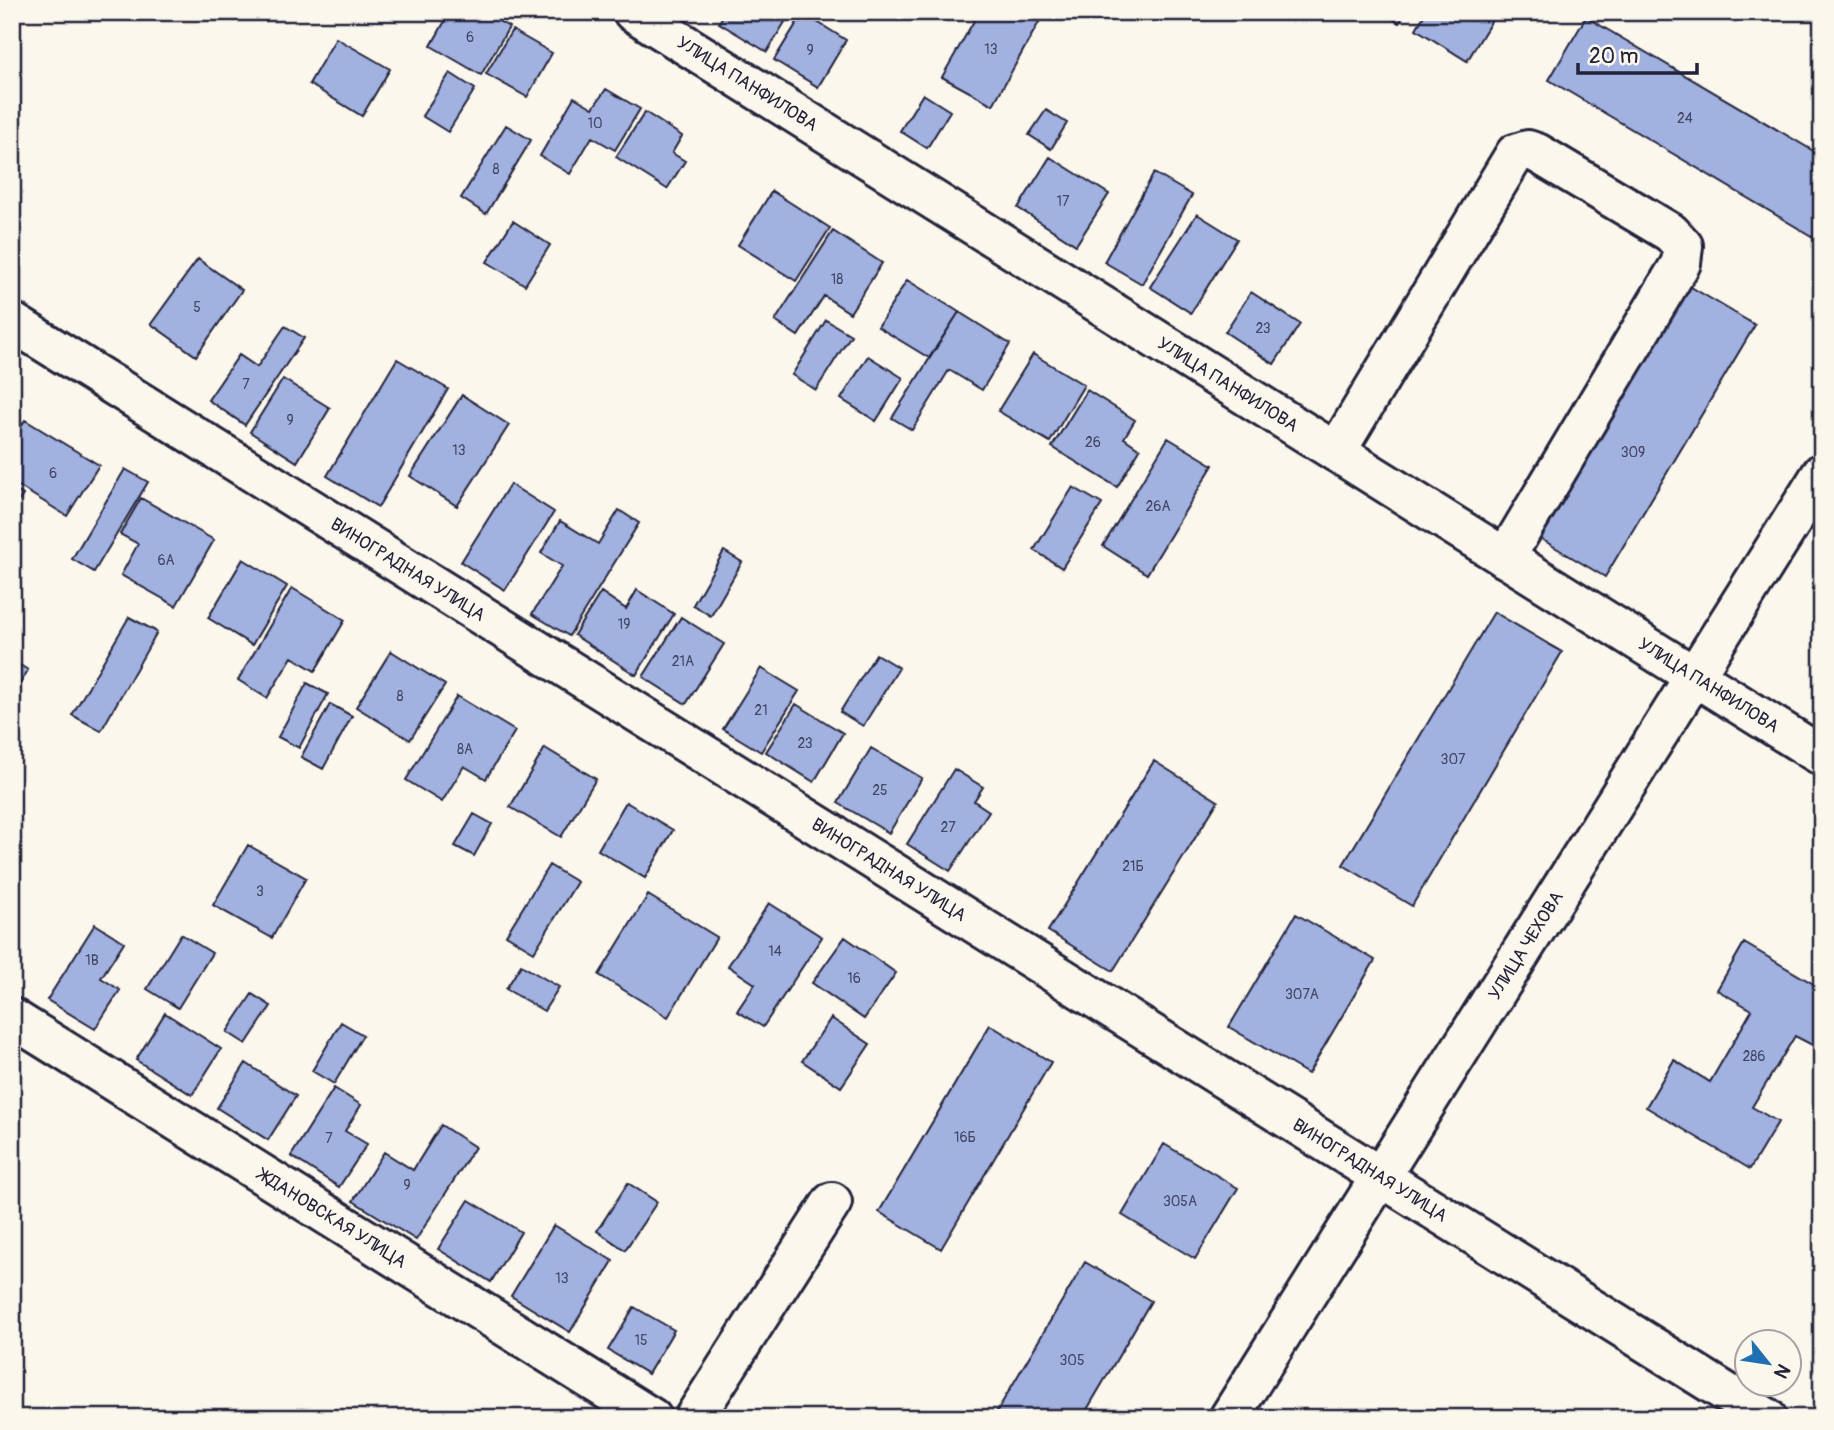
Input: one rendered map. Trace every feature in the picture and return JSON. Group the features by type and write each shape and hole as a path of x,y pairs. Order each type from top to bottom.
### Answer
{"street":[{"name":"УЛИЦА ПАНФИЛОВА","path":"633,12 1822,756"},
{"path":"1336,452 1515,154 1528,150 1537,153 1671,233 1682,246 1681,263 1505,558"},
{"name":"ВИНОГРАДНАЯ УЛИЦА","path":"12,322 1767,1418"},
{"name":"УЛИЦА ЧЕХОВА","path":"1229,1418 1822,473"},
{"name":"ЖДАНОВСКАЯ УЛИЦА","path":"12,1018 652,1418"},
{"path":"694,1418 832,1202"}],"building":[{"path":"450,12 483,12 509,27 481,75 431,46"},
{"path":"725,12 791,12 767,52 719,23"},
{"path":"979,12 1022,12 1039,22 993,105 942,77"},
{"path":"1382,12 1406,12 1399,23"},
{"path":"1426,12 1497,12 1467,61 1416,29"},
{"path":"803,13 846,40 818,87 774,60"},
{"path":"1586,17 1822,156 1822,234 1818,240 1549,80"},
{"path":"512,30 552,53 527,97 486,74"},
{"path":"336,38 390,69 362,116 309,84"},
{"path":"450,73 475,89 448,132 422,116"},
{"path":"606,89 640,109 615,150 592,137 570,174 540,156 574,97 593,108"},
{"path":"923,94 950,111 927,148 900,131"},
{"path":"1046,110 1067,123 1051,149 1029,135"},
{"path":"645,112 682,136 672,153 685,161 667,189 616,157"},
{"path":"506,125 531,140 486,214 461,198"},
{"path":"1050,157 1109,194 1076,245 1018,208"},
{"path":"1154,173 1192,195 1142,284 1104,262"},
{"path":"772,191 830,228 796,281 738,245"},
{"path":"1197,214 1237,239 1191,313 1150,287"},
{"path":"513,221 550,245 525,285 487,262"},
{"path":"833,231 882,263 850,313 824,296 798,336 775,321"},
{"path":"198,259 242,290 196,356 151,324"},
{"path":"907,280 959,312 929,358 878,327"},
{"path":"1686,284 1755,325 1605,577 1536,536"},
{"path":"1251,292 1300,324 1274,364 1225,332"},
{"path":"959,312 1010,344 982,390 949,370 912,430 892,418"},
{"path":"826,320 851,335 816,390 792,375"},
{"path":"285,326 304,338 245,425 208,400 239,355 257,367"},
{"path":"1033,354 1084,385 1050,442 998,411"},
{"path":"868,356 903,378 876,421 841,399"},
{"path":"397,359 448,389 378,507 327,476"},
{"path":"283,379 330,408 297,462 250,432"},
{"path":"1087,390 1135,420 1124,438 1140,449 1117,487 1052,447"},
{"path":"462,395 509,425 457,506 410,476"},
{"path":"25,420 99,465 67,516 12,482 12,441"},
{"path":"1168,438 1213,465 1147,574 1103,546"},
{"path":"125,469 148,482 94,572 72,559"},
{"path":"510,484 554,512 505,590 461,562"},
{"path":"1073,487 1102,504 1062,568 1034,550"},
{"path":"12,488 23,495 12,511"},
{"path":"141,498 214,540 176,606 121,575 138,544 120,534"},
{"path":"619,510 639,523 569,636 532,614 562,566 541,553 560,521 598,544"},
{"path":"724,551 742,562 711,616 693,605"},
{"path":"243,559 287,586 252,645 208,618"},
{"path":"292,588 345,620 315,671 292,657 267,698 238,680"},
{"path":"637,590 674,614 636,675 574,635 601,592 626,609"},
{"path":"1494,612 1562,652 1412,906 1343,865"},
{"path":"129,617 157,632 101,731 72,715"},
{"path":"681,617 724,644 686,704 643,677"},
{"path":"391,651 445,685 410,740 356,707"},
{"path":"876,654 899,668 863,726 840,712"},
{"path":"12,660 28,670 15,692 12,691"},
{"path":"761,668 799,691 761,752 723,729"},
{"path":"307,683 328,694 299,748 278,737"},
{"path":"457,696 515,731 486,779 464,766 442,802 406,780"},
{"path":"330,704 352,716 323,769 301,757"},
{"path":"796,704 843,733 814,782 766,752"},
{"path":"545,748 596,779 561,837 510,807"},
{"path":"871,748 922,778 889,833 838,803"},
{"path":"1154,761 1218,801 1113,971 1048,931"},
{"path":"954,769 983,787 974,801 989,811 950,871 907,844"},
{"path":"626,802 673,830 645,878 598,850"},
{"path":"474,814 492,824 474,856 455,846"},
{"path":"248,845 306,878 272,938 213,905"},
{"path":"549,865 577,882 534,952 506,935"},
{"path":"648,895 717,937 668,1017 599,975"},
{"path":"769,903 822,937 763,1027 737,1011 755,984 728,966"},
{"path":"1296,914 1375,960 1308,1074 1229,1027"},
{"path":"95,924 124,942 101,978 120,990 95,1029 47,1000"},
{"path":"181,934 212,953 178,1008 147,989"},
{"path":"845,937 896,973 864,1019 812,983"},
{"path":"1744,943 1822,989 1822,1050 1795,1036 1752,1107 1778,1122 1750,1169 1646,1107 1674,1060 1710,1082 1752,1010 1717,990"},
{"path":"521,965 559,987 544,1011 506,989"},
{"path":"252,994 271,1006 246,1044 227,1032"},
{"path":"165,1013 221,1049 192,1095 136,1060"},
{"path":"831,1018 870,1044 841,1087 802,1061"},
{"path":"341,1022 363,1035 334,1084 312,1071"},
{"path":"990,1025 1051,1062 941,1249 879,1212"},
{"path":"246,1063 296,1096 268,1140 217,1108"},
{"path":"334,1088 361,1105 345,1131 367,1144 339,1187 291,1156"},
{"path":"441,1125 475,1147 416,1240 353,1201 384,1152 413,1170"},
{"path":"1164,1144 1238,1188 1195,1259 1122,1215"},
{"path":"628,1183 657,1202 625,1250 597,1231"},
{"path":"469,1200 521,1232 491,1282 438,1249"},
{"path":"554,1225 613,1261 570,1332 511,1296"},
{"path":"1085,1262 1151,1301 1082,1418 993,1418"},
{"path":"634,1307 674,1330 648,1374 608,1350"}]}
